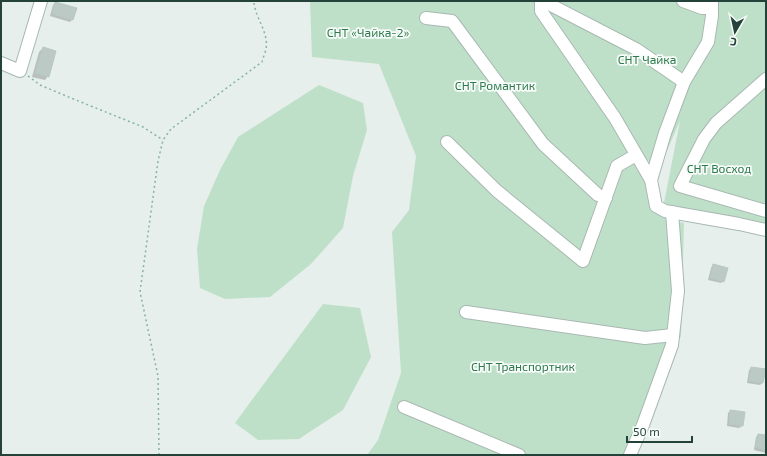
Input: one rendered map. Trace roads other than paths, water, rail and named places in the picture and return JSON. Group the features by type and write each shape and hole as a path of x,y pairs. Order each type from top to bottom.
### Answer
{"street":[{"path":"1,63 20,71 41,1"},
{"path":"684,82 636,49 542,1 541,11 615,118 651,180 656,206 665,211 766,230"},
{"path":"651,180 665,133 684,82 708,42 712,5 702,8 683,1"},
{"path":"426,18 452,21 543,144 598,195 606,198"},
{"path":"766,79 716,123 704,139 680,186 766,211"},
{"path":"447,142 497,191 583,261 617,166 636,155"},
{"path":"630,455 643,425 672,345 678,291 672,212"},
{"path":"466,312 645,338 673,335"},
{"path":"404,407 519,455"}],"park label":[{"name":"СНТ «Чайка-2»","path":"368,32"},
{"name":"СНТ Чайка","path":"647,59"},
{"name":"СНТ Романтик","path":"495,85"},
{"name":"СНТ Восход","path":"719,168"},
{"name":"СНТ Транспортник","path":"523,366"}]}
